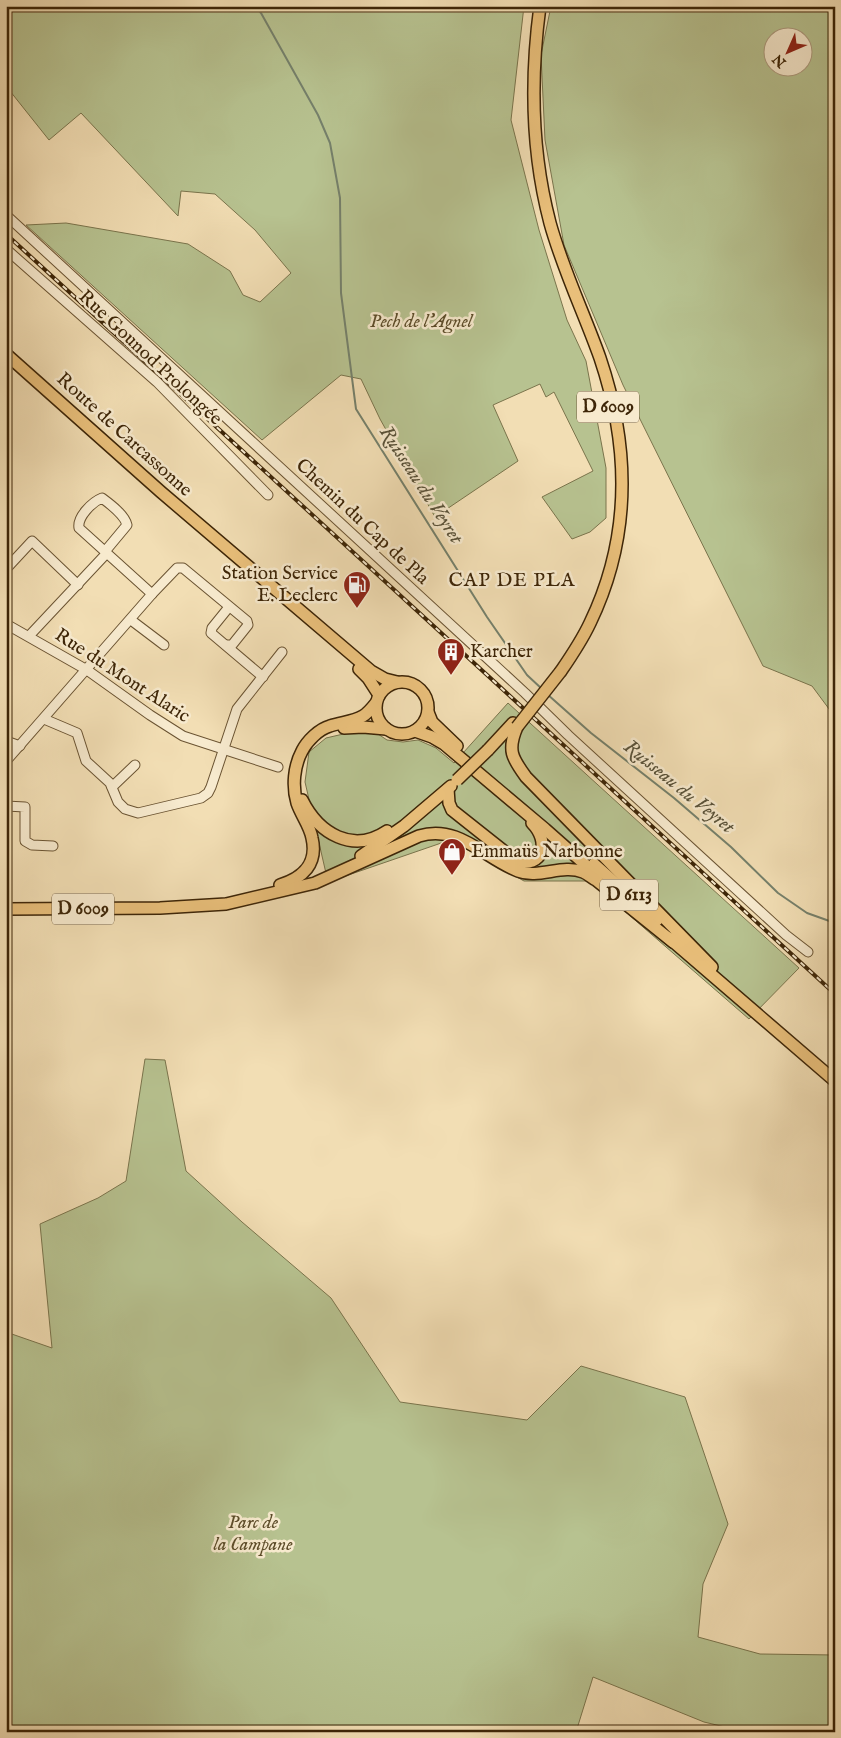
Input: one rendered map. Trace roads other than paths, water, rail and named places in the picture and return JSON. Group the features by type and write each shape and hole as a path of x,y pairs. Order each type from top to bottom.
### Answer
{"main road":[{"name":"D 6009","path":"533,6 527,108 536,188 554,252 595,362 607,402 612,424 616,463 612,530 602,574 587,616 560,670"},
{"name":"D 6009","path":"6,909 160,908 226,904 290,888 333,871 368,851 404,826 448,789 515,725 580,643 599,603 617,538 621,506 622,462 612,399 600,359 550,223 538,164 533,114 534,67 540,6"},
{"name":"Route de Carcassonne","path":"6,354 219,542 371,671 385,679 397,682"},
{"name":"Route de Carcassonne","path":"219,542 364,673 377,699"},
{"path":"160,908 242,895 290,882 304,873 310,864 314,851 312,837 297,802 294,784 298,760 303,749 321,730 351,721 368,712 377,699 390,684 397,682 409,683 422,691 426,697 428,712 422,725 415,731 401,734 393,733 386,729 377,717 377,699"},
{"name":"D 6113","path":"428,712 432,722 455,744 835,1074"},
{"path":"515,725 511,745 512,757 526,777 717,972"},
{"path":"316,736 333,730 351,727 386,729"},
{"name":"D 6113","path":"415,731 444,744 478,772 835,1081"},
{"path":"448,789 449,803 452,810 471,826 515,860 524,863 536,859 542,852 543,845 538,829 478,772"},
{"path":"294,784 305,806 324,828 342,838 358,842 383,834 448,789"},
{"path":"290,888 315,883 427,833 443,833 465,841 519,872 540,874 565,870 582,872 596,880 673,942"}],"street":[{"name":"Chemin du Cap de Pla","path":"6,215 568,735 808,952"},
{"name":"Rue Gounod Prolongée","path":"6,249 157,382 268,496"},
{"path":"29,636 78,585 106,552 127,525 126,519 102,498 97,500 80,518 78,523 80,528 106,552 152,594"},
{"path":"6,569 32,541 78,585"},
{"path":"6,761 177,568 183,568 247,621 248,626 232,645 226,645"},
{"path":"229,606 212,628 211,633 263,677"},
{"path":"131,620 164,645"},
{"name":"Rue du Mont Alaric","path":"6,624 87,670 157,720 183,736 278,768"},
{"path":"44,719 77,733 86,761 110,783 118,802 125,809 138,813 201,798 208,793 211,787 237,709 282,652"},
{"path":"6,741 20,746"},
{"path":"112,787 135,765"},
{"path":"6,806 25,807 25,841 32,845 53,846"}],"waterway":[{"name":"Ruisseau du Veyret","path":"255,6 261,13 318,115 330,143 340,198 341,293 356,409 487,617 527,675 542,689"},
{"name":"Ruisseau du Veyret","path":"547,694 591,733 674,798 731,847 778,893 807,913 835,923"}],"railway":[{"path":"6,234 835,994"}],"place":[{"name":"Station Service E. Leclerc","path":"357,609"},
{"name":"Karcher","path":"451,676"},
{"name":"Emmaüs Narbonne","path":"452,876"}],"district":[{"name":"CAP DE PLA","path":"512,580"}],"park label":[{"name":"Pech de l'Agnel","path":"421,322"},
{"name":"Parc de la Campane","path":"253,1534"}]}
